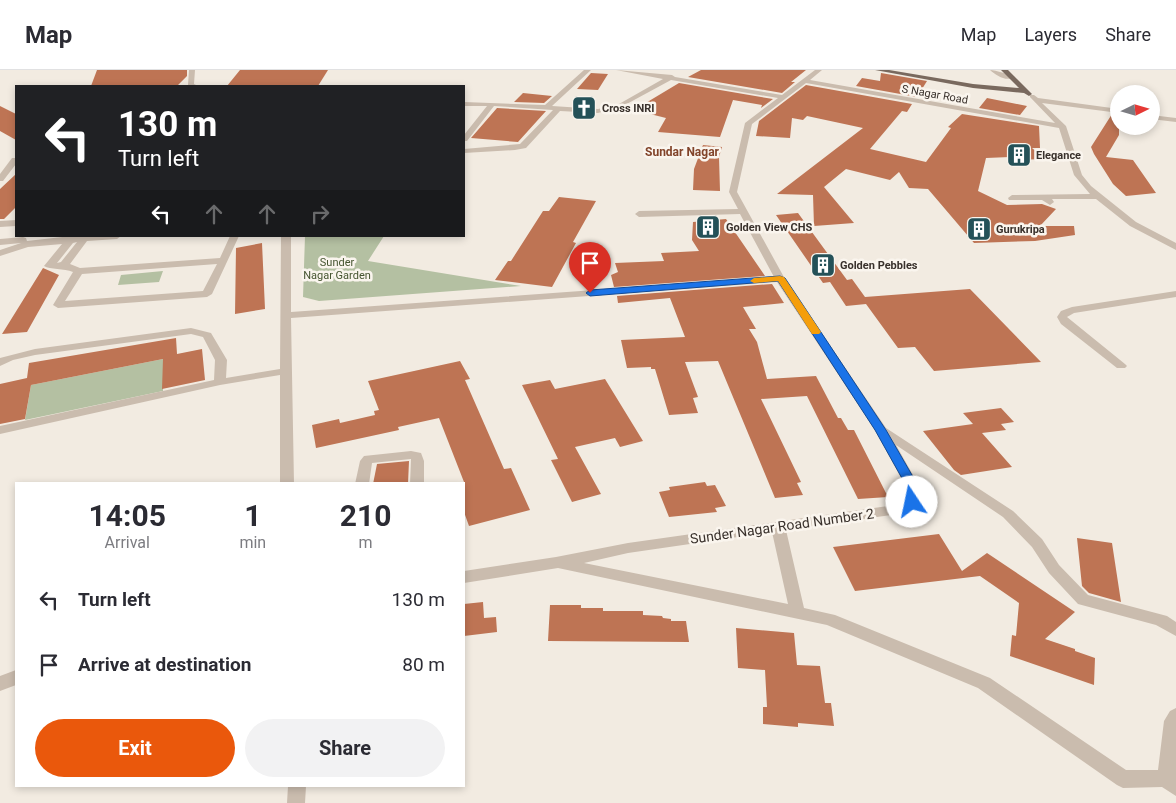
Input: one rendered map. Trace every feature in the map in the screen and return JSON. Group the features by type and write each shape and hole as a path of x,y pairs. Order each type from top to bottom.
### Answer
{"main road":[{"path":"878,70 1032,96"},
{"path":"1004,70 1032,96"},
{"path":"977,86 1015,79"}],"street":[{"path":"192,70 192,85"},
{"path":"576,70 588,71"},
{"path":"619,70 783,96"},
{"name":"Sunder Nagar Road Number 2","path":"465,577 556,563 628,548 898,509 912,502 914,489 881,430 780,278 733,192 749,123 819,70"},
{"path":"993,70 1004,77 1015,79"},
{"path":"546,107 588,71"},
{"path":"465,104 598,111 616,107 672,77"},
{"name":"S Nagar Road","path":"805,81 1062,126"},
{"path":"1032,96 1110,109"},
{"path":"1032,96 1062,126 1078,175 1088,188 1133,224 1176,247"},
{"path":"465,138 492,104"},
{"path":"465,151 523,146 558,108"},
{"path":"1160,118 1176,122"},
{"path":"0,162 15,160"},
{"path":"0,179 15,161"},
{"path":"1012,198 1099,196"},
{"path":"1044,197 1052,204"},
{"path":"639,214 743,211"},
{"path":"0,224 15,223"},
{"path":"0,242 14,238 30,240 101,237"},
{"path":"79,271 58,305 207,294 234,237"},
{"path":"286,237 287,482"},
{"path":"64,266 85,238"},
{"path":"71,239 49,266 64,266 79,271 222,261"},
{"path":"0,253 30,240"},
{"path":"286,315 780,278"},
{"path":"1121,366 1065,322 1062,317 1065,312 1176,294"},
{"path":"0,363 9,358 35,352 191,330 207,335 221,360 220,382"},
{"path":"0,430 220,382 286,371"},
{"path":"881,430 1008,514 1037,543 1054,569 1083,600 1161,620 1176,630"},
{"path":"362,482 366,461 369,459 411,455 416,456 418,461 416,482"},
{"path":"778,526 798,612"},
{"path":"556,563 829,620 984,683 1123,779 1171,782 1173,721 1176,716"},
{"path":"0,684 15,677"},
{"path":"296,787 296,803"}],"green space":[{"name":"Sunder Nagar Garden","path":"305,237 383,237 368,261 521,286 319,301 303,297"},
{"path":"163,271 159,282 118,285 121,275"},
{"path":"163,359 163,391 25,420 31,385"}],"building":[{"path":"97,70 187,70 187,76 178,85 91,85"},
{"path":"240,70 328,70 319,85 228,85"},
{"path":"701,70 806,70 791,82 795,82 782,93 688,77"},
{"path":"591,73 608,74 598,90 577,89"},
{"path":"881,73 927,81 917,97 856,86 862,78 880,81"},
{"path":"679,83 773,99 761,108 762,105 733,100 720,137 658,132 666,118 634,110"},
{"path":"806,85 912,104 907,112 902,111 870,149 926,162 951,128 948,127 962,114 1039,126 1040,148 1032,148 1045,159 1014,160 1010,157 986,158 978,191 1007,205 1042,204 1056,209 1040,226 1074,226 1075,235 1035,241 974,243 928,189 909,188 899,172 890,180 846,169 824,187 854,223 814,226 813,195 777,194 863,128 807,116 803,120 792,118 790,138 756,136 759,121"},
{"path":"523,93 552,96 544,103 514,102"},
{"path":"987,98 1027,106 1020,115 979,108"},
{"path":"0,106 15,114 15,139 0,131"},
{"path":"497,108 546,111 518,142 471,138"},
{"path":"1110,117 1110,135 1119,135 1106,157 1133,160 1156,193 1126,196 1113,184 1091,147"},
{"path":"703,145 722,147 719,157 720,191 693,190 694,169"},
{"path":"15,175 15,208 4,219 0,219 0,189"},
{"path":"559,197 596,201 573,242 576,243 552,287 495,280 508,261 511,261 543,211 549,211"},
{"path":"798,213 847,280 852,279 865,297 970,289 1041,362 934,371 915,347 898,348 866,304 846,306 830,282 823,283 776,215"},
{"path":"726,219 765,276 614,287 611,275 618,272 615,263 664,261 661,253 699,251 692,240 693,222"},
{"path":"262,243 265,309 235,314 236,248"},
{"path":"43,268 59,275 27,332 2,334"},
{"path":"772,284 784,303 743,307 756,329 749,329 757,342 767,379 816,376 838,418 841,418 848,430 854,430 888,497 858,499 807,396 761,399 801,482 797,483 803,495 775,498 718,361 685,362 698,397 693,398 698,413 669,415 655,369 651,369 651,367 627,368 621,340 685,337 670,298 618,303 617,296"},
{"path":"176,338 177,354 202,349 205,380 162,389 163,359 31,385 25,419 0,424 0,384 27,378 29,363"},
{"path":"460,361 470,379 465,380 504,469 511,468 530,510 469,526 465,515 465,482 439,418 398,427 399,430 316,448 312,425 339,419 340,423 375,415 374,411 379,410 368,381"},
{"path":"605,379 643,441 620,447 615,438 575,447 601,494 572,502 551,460 558,459 522,385 550,380 555,389"},
{"path":"1001,408 1014,422 1001,424 1006,430 982,433 1012,467 961,475 954,470 923,431 973,424 963,413"},
{"path":"409,461 408,482 373,482 377,464"},
{"path":"705,482 707,486 715,485 726,506 715,508 717,512 669,517 659,492 670,490 669,487"},
{"path":"939,534 962,571 987,553 1075,612 1045,639 1095,658 1094,685 1010,656 1012,635 1016,636 1019,603 980,576 855,591 833,547"},
{"path":"1077,538 1112,543 1121,602 1089,593 1082,586"},
{"path":"483,602 484,618 496,617 497,632 465,636 465,604"},
{"path":"550,605 581,605 581,608 603,608 603,611 643,611 643,615 662,616 663,618 671,619 671,621 686,621 689,642 548,641"},
{"path":"736,628 794,633 797,665 820,666 825,703 831,703 834,726 798,723 798,727 763,724 763,707 767,707 765,670 738,668"}],"slow traffic":[{"path":"754,281 780,278 816,332"}],"place":[{"name":"Cross INRI","path":"584,108"},
{"name":"Elegance","path":"1019,155"},
{"name":"Golden View CHS","path":"708,227"},
{"name":"Gurukripa","path":"979,229"},
{"name":"Golden Pebbles","path":"823,265"}],"district":[{"name":"Sundar Nagar","path":"682,152"}],"route":[{"path":"590,293 780,278 881,430 914,489 912,502"}]}
